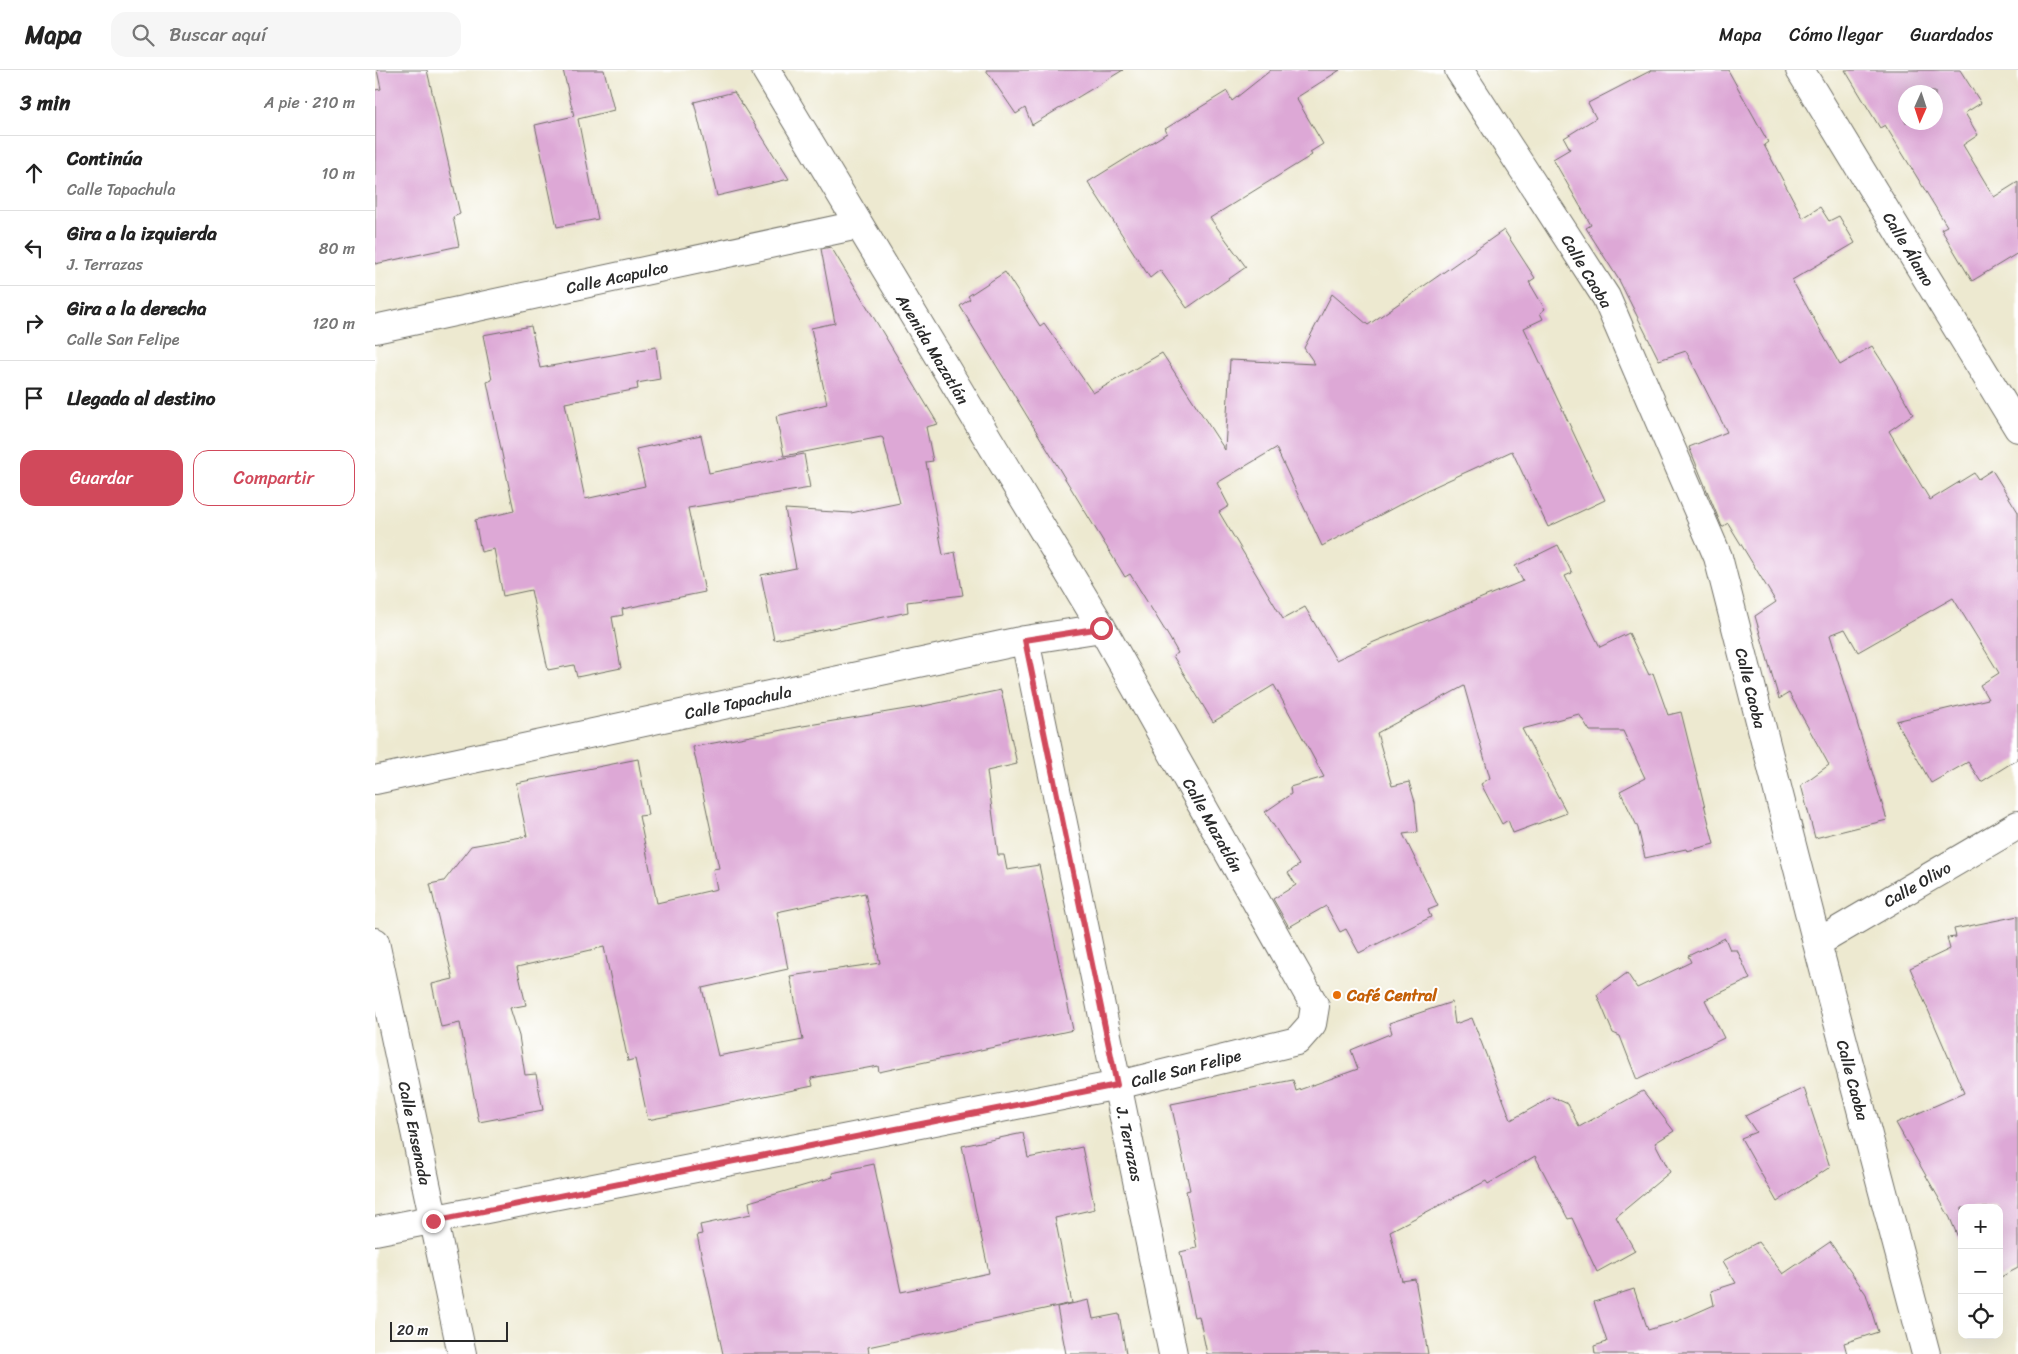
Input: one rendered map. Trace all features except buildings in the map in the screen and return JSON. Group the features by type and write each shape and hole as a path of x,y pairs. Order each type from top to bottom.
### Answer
{"street":[{"name":"Avenida Mazatlán","path":"766,70 1101,628"},
{"name":"Calle Caoba","path":"1459,70 1606,297 1717,557 1926,1354"},
{"name":"Calle Álamo","path":"1800,70 2018,428"},
{"name":"Calle Acapulco","path":"375,329 858,226"},
{"name":"Calle Tapachula","path":"375,780 1025,640 1101,628"},
{"name":"Calle Mazatlán","path":"1101,628 1315,1006 1312,1024"},
{"name":"J. Terrazas","path":"1025,640 1173,1354"},
{"name":"Calle Olivo","path":"1817,943 2018,825"},
{"name":"Calle Ensenada","path":"375,942 461,1354"},
{"name":"Calle San Felipe","path":"375,1231 1117,1085 1297,1040 1312,1024"}],"place":[{"name":"Café Central","path":"1337,995"}],"route":[{"path":"433,1221 1117,1085 1025,640 1101,628"}]}
